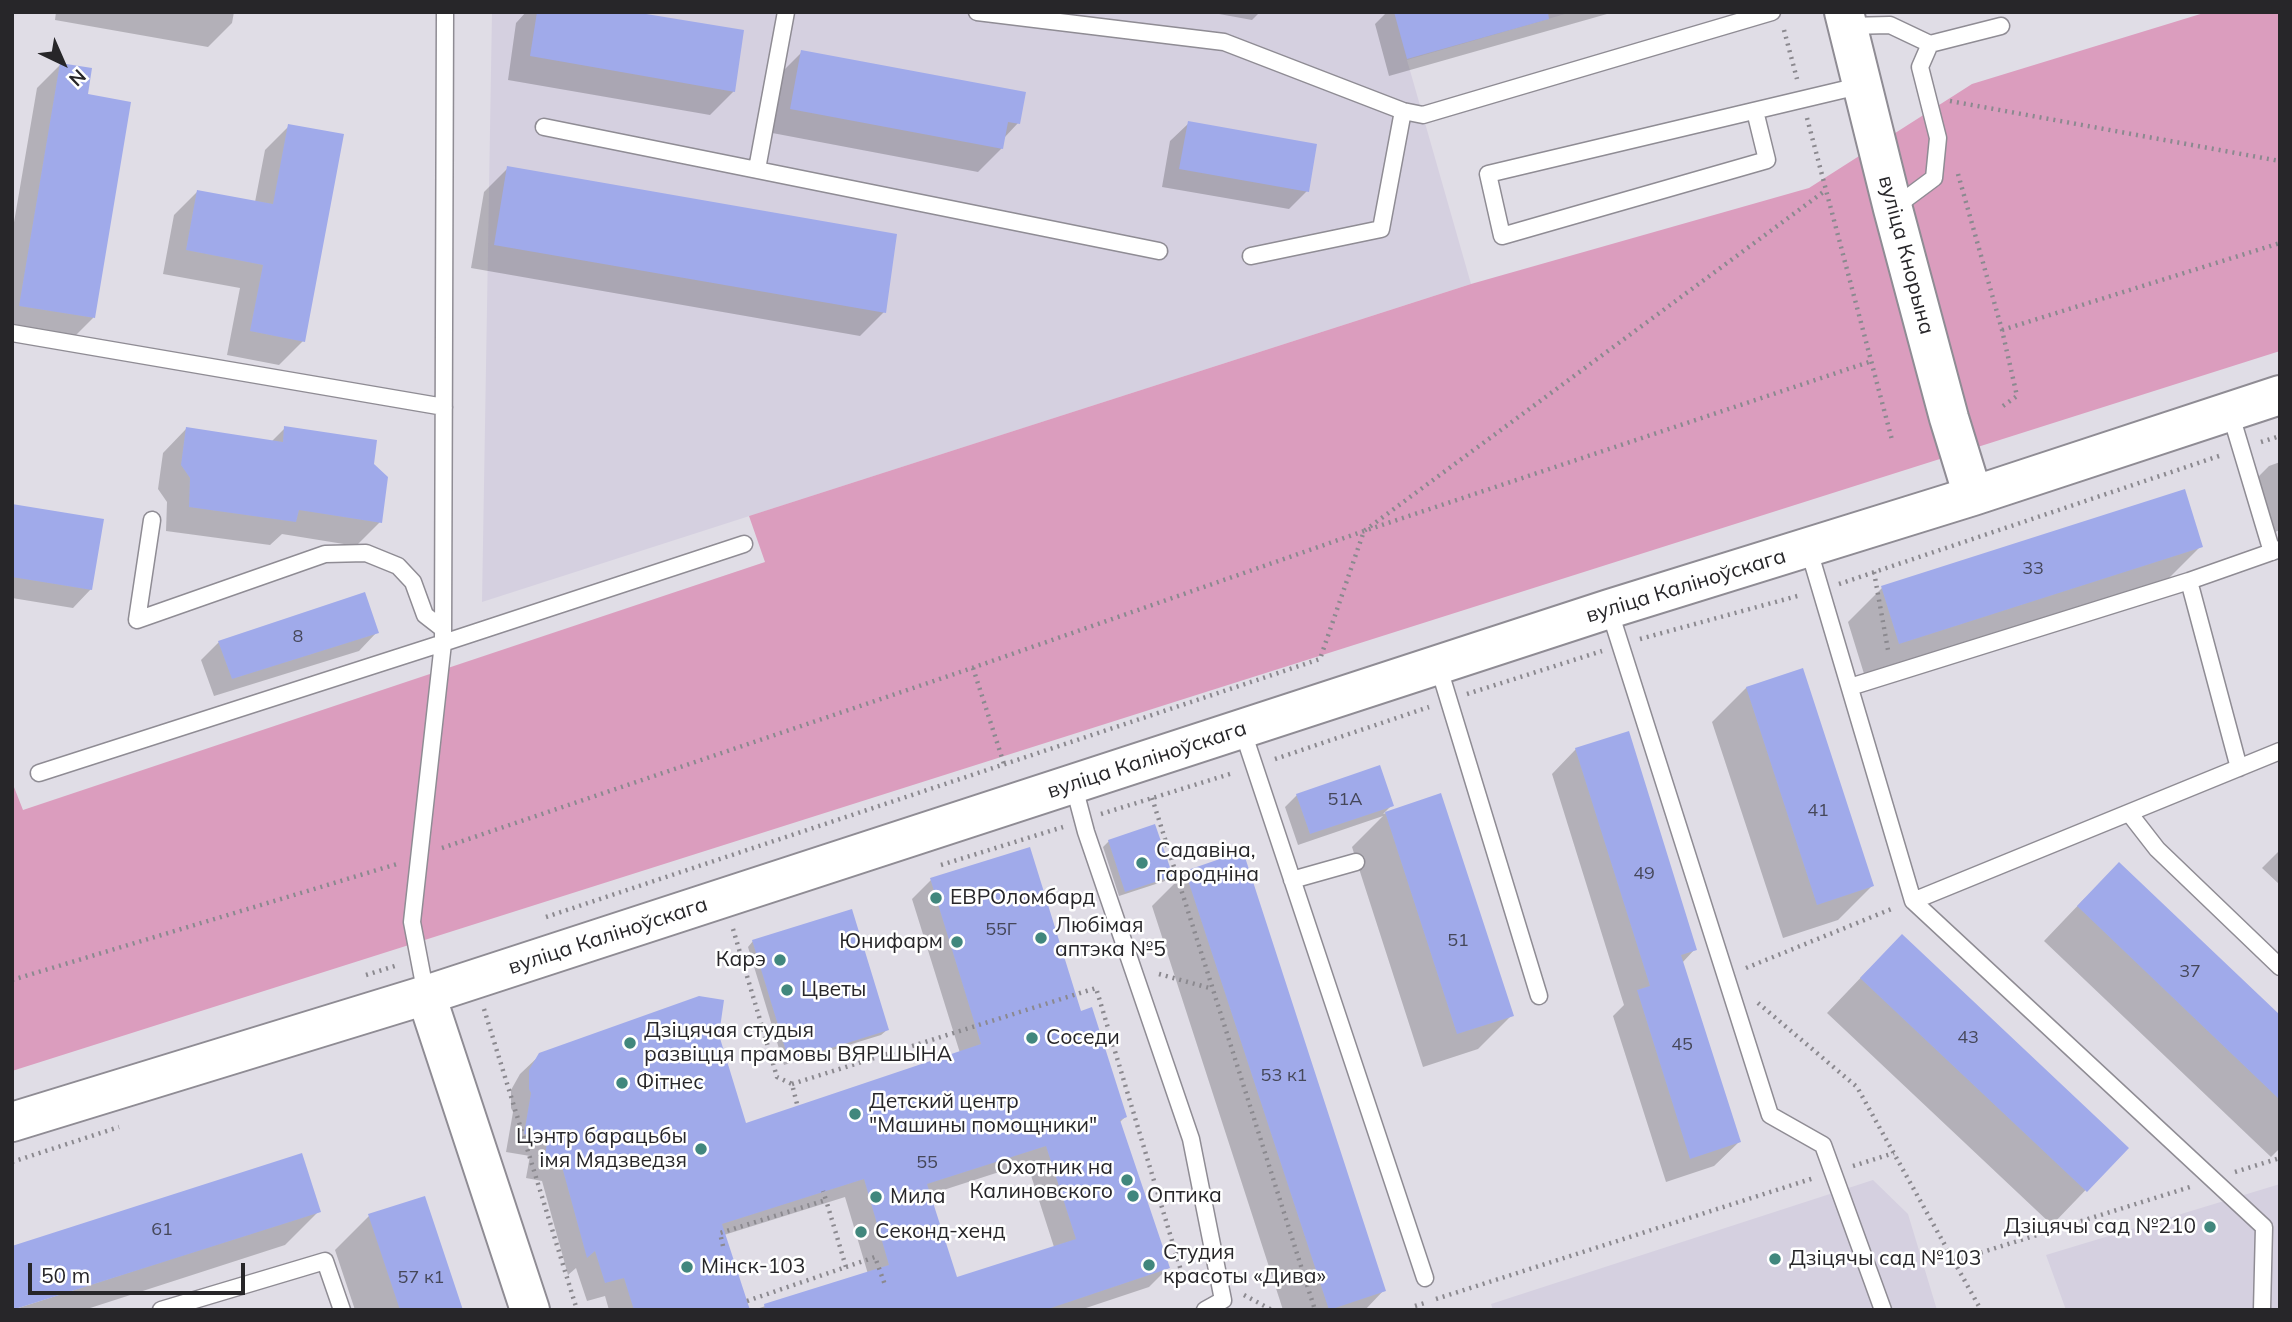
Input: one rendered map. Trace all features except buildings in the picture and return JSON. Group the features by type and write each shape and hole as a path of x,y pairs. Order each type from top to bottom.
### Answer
{"main road":[{"name":"вуліца Кнорына","path":"1846,19 1893,209 1949,418 1973,496"},
{"name":"вуліца Каліноўскага","path":"12,1122 426,995 1242,729 1443,683 1609,609 1973,496 2280,395"},
{"path":"426,995 530,1310"}],"lane":[{"path":"426,995 412,922 443,636 445,12"},
{"path":"757,169 786,12"},
{"path":"977,12 1029,15 1224,42 1403,111 1423,115 1777,18"},
{"path":"1846,19 1890,25 1930,44 2001,26"},
{"path":"1893,209 1934,178 1938,138 1920,66 1930,44"},
{"path":"1755,111 1767,160 1502,236 1488,174 1863,85"},
{"path":"1251,256 1381,229 1403,111"},
{"path":"544,127 1159,251"},
{"path":"12,333 444,407"},
{"path":"1850,687 2189,581 2276,550 2230,411"},
{"path":"152,520 137,620 325,554 366,553 398,566 414,582 425,615 443,636"},
{"path":"39,773 443,636 744,544"},
{"path":"1808,547 1913,901 2263,1227 2262,1310"},
{"path":"2189,581 2239,768"},
{"path":"1609,609 1770,1115 1823,1145 1883,1310"},
{"path":"1443,683 1539,996"},
{"path":"1242,729 1425,1278"},
{"path":"1913,901 2280,751"},
{"path":"1073,783 1083,820 1191,1139 1223,1300 1205,1310"},
{"path":"2129,813 2157,849 2280,967"},
{"path":"1292,880 1356,862"},
{"path":"161,1310 325,1261 342,1310"}],"path":[{"path":"1777,18 1803,100 1892,440"},
{"path":"1930,44 1949,101 1947,114"},
{"path":"1949,101 2280,161"},
{"path":"1955,164 2002,330 2017,396 2003,405"},
{"path":"543,918 1320,659 1364,531 1826,190"},
{"path":"2002,330 2280,243"},
{"path":"12,980 420,857 1364,531 1872,361"},
{"path":"933,868 1255,766 1443,683 1621,645 1821,590 2280,436"},
{"path":"1850,687 1888,650 1874,572"},
{"path":"972,668 1004,764"},
{"path":"1152,798 1315,1310"},
{"path":"1913,901 1726,976 1857,1087 1981,1310"},
{"path":"720,933 733,929 777,1077 792,1084 1096,988 1182,1274"},
{"path":"354,979 419,958"},
{"path":"1134,967 1213,989"},
{"path":"483,1005 577,1310"},
{"path":"792,1084 797,1104"},
{"path":"12,1162 131,1124"},
{"path":"1415,1306 1894,1153"},
{"path":"1954,1261 2280,1158"},
{"path":"823,1191 845,1268"},
{"path":"723,1246 720,1233 826,1200"},
{"path":"747,1301 875,1257 885,1285"}],"shaded area":[{"path":"492,12 1572,12 1407,60 1471,284 482,602"},
{"path":"2207,12 2280,12 2280,351 12,1071 12,782 23,810 765,562 749,516 1471,284 1809,188 1972,84"},
{"name":"Дзіцячы сад №103","path":"1873,1180 1908,1214 1937,1310 1493,1310 1491,1304"},
{"name":"Дзіцячы сад №210","path":"2280,1184 2280,1310 2066,1310 2046,1255"}],"place":[{"name":"Садавіна, гародніна","path":"1142,863"},
{"name":"ЕВРОломбард","path":"936,898"},
{"name":"Любімая аптэка №5","path":"1041,938"},
{"name":"Юнифарм","path":"957,942"},
{"name":"Карэ","path":"780,960"},
{"name":"Цветы","path":"787,990"},
{"name":"Соседи","path":"1032,1038"},
{"name":"Дзіцячая студыя развіцця прамовы ВЯРШЫНА","path":"630,1043"},
{"name":"Фітнес","path":"622,1083"},
{"name":"Детский центр \"Машины помощники\"","path":"855,1114"},
{"name":"Цэнтр барацьбы імя Мядзведзя","path":"701,1149"},
{"name":"Охотник на Калиновского","path":"1127,1180"},
{"name":"Оптика","path":"1133,1196"},
{"name":"Мила","path":"876,1197"},
{"name":"Дзіцячы сад №210","path":"2210,1227"},
{"name":"Секонд-хенд","path":"861,1232"},
{"name":"Дзіцячы сад №103","path":"1775,1259"},
{"name":"Студия красоты «Дива»","path":"1149,1265"},
{"name":"Мінск-103","path":"687,1267"}]}
